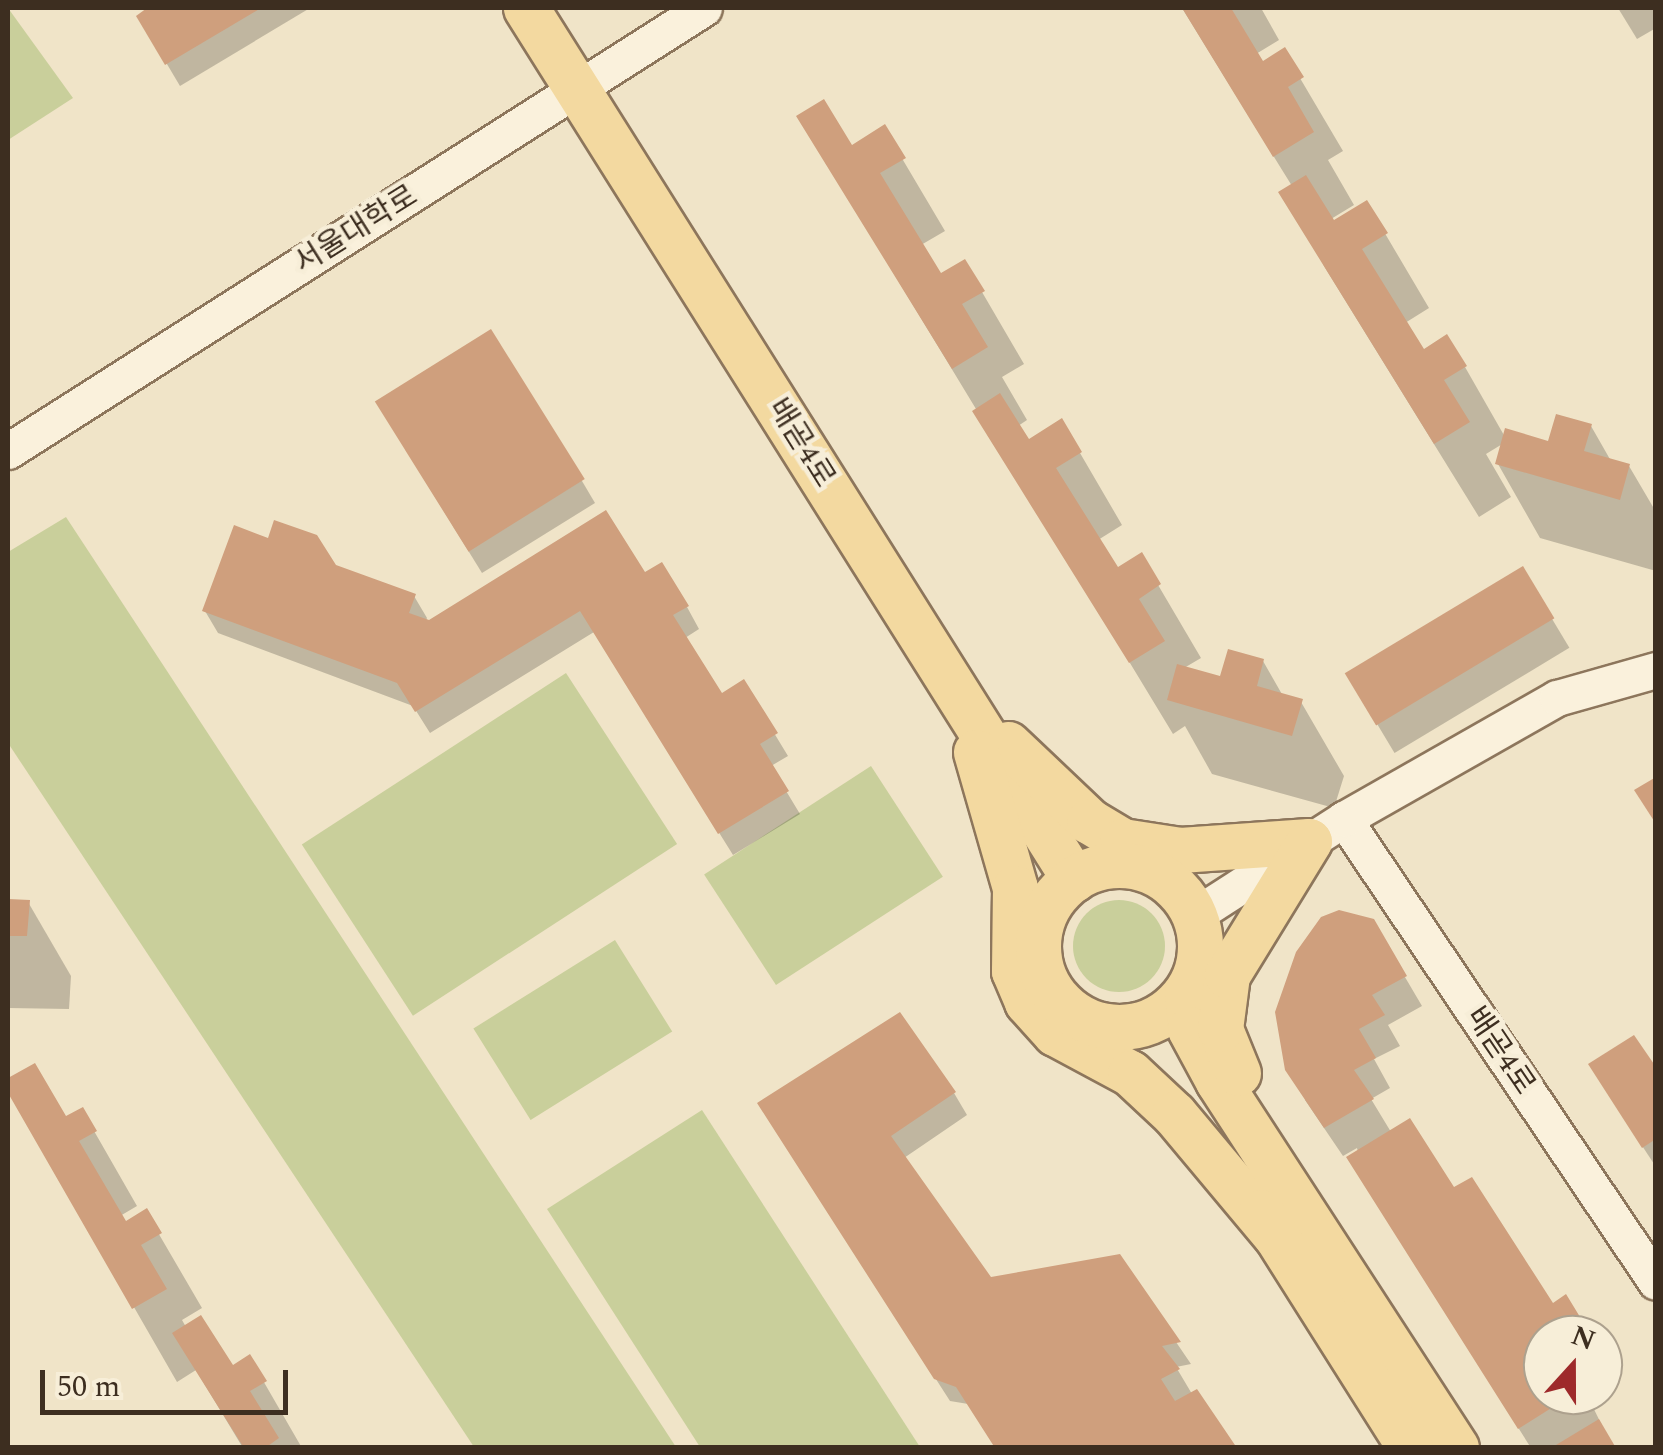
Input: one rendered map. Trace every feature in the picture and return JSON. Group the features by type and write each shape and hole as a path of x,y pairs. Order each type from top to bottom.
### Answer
{"main road":[{"name":"배곧4로","path":"526,8 1074,880"},
{"path":"960,697 1089,822 1122,841 1180,850 1327,831"},
{"path":"960,697 1015,888 1014,972 1028,1002 1055,1034 1130,1073 1291,1228"},
{"path":"1291,1228 1220,1029 1219,1002 1242,942 1327,831"},
{"path":"1410,1448 1291,1228 1190,1029 1188,992 1198,967 1195,915 1161,876 1136,867 1111,865 1074,880 1048,907 1038,961 1066,1008 1116,1028 1175,1074 1291,1228 1456,1448"},
{"path":"1116,1028 1158,1018 1188,992"}],"street":[{"name":"서울대학로","path":"8,451 704,8"},
{"path":"1195,915 1327,831 1557,698 1656,670"},
{"name":"배곧4로","path":"1327,831 1656,1282"}],"green space":[{"path":"8,8 73,98 8,140"},
{"path":"66,517 676,1447 474,1447 8,743 8,552"},
{"path":"566,673 677,844 413,1016 302,845"},
{"path":"871,766 943,877 776,985 704,874"},
{"path":"1119,900 1137,903 1152,913 1162,928 1162,964 1152,979 1137,989 1119,992 1101,989 1086,979 1076,964 1073,946 1076,928 1086,913 1101,903"},
{"path":"615,940 672,1032 531,1120 473,1028"},
{"path":"702,1110 920,1447 700,1447 547,1209"}],"building":[{"path":"147,8 261,8 165,65 136,16"},
{"path":"1182,8 1231,8 1263,61 1285,47 1304,77 1288,87 1314,132 1273,157"},
{"path":"824,99 852,145 885,124 906,158 880,173 941,273 965,259 985,291 962,304 988,347 952,369 796,116"},
{"path":"1306,175 1334,220 1367,200 1388,233 1362,249 1424,349 1447,334 1467,366 1444,380 1470,422 1434,444 1278,192"},
{"path":"491,329 585,479 469,552 375,402"},
{"path":"1000,393 1029,439 1062,418 1082,452 1056,468 1118,567 1142,552 1161,584 1139,599 1165,641 1129,663 972,411"},
{"path":"1556,414 1592,424 1584,451 1630,464 1620,500 1495,464 1505,428 1548,441"},
{"path":"606,510 645,572 662,562 689,606 673,615 722,693 744,679 778,733 760,744 789,791 718,834 580,611 415,712 397,683 202,611 234,525 268,538 274,520 317,535 336,565 416,594 409,613 429,620"},
{"path":"1523,566 1554,618 1376,725 1345,673"},
{"path":"1228,649 1264,659 1257,686 1303,699 1292,736 1167,700 1177,664 1220,676"},
{"path":"1656,777 1656,824 1634,790"},
{"path":"8,899 30,900 27,936 8,936"},
{"path":"1339,910 1374,919 1407,976 1372,995 1385,1015 1359,1029 1376,1058 1354,1070 1374,1099 1324,1128 1285,1070 1275,1012 1296,952 1321,917"},
{"path":"900,1012 956,1092 891,1136 991,1277 1120,1254 1181,1342 1162,1346 1180,1369 1161,1379 1175,1401 1197,1389 1237,1448 995,1448 956,1387 934,1379 757,1103"},
{"path":"1634,1035 1656,1067 1656,1139 1642,1148 1588,1064"},
{"path":"35,1063 66,1116 83,1107 97,1131 79,1141 126,1221 147,1208 162,1233 141,1245 167,1289 132,1309 8,1093 8,1078"},
{"path":"1410,1118 1454,1187 1472,1177 1553,1303 1566,1294 1579,1315 1523,1315 1523,1415 1540,1415 1518,1429 1346,1157"},
{"path":"201,1315 233,1365 250,1354 267,1381 250,1391 279,1438 265,1448 244,1448 172,1333"},
{"path":"1599,1419 1616,1448 1551,1448"}]}
